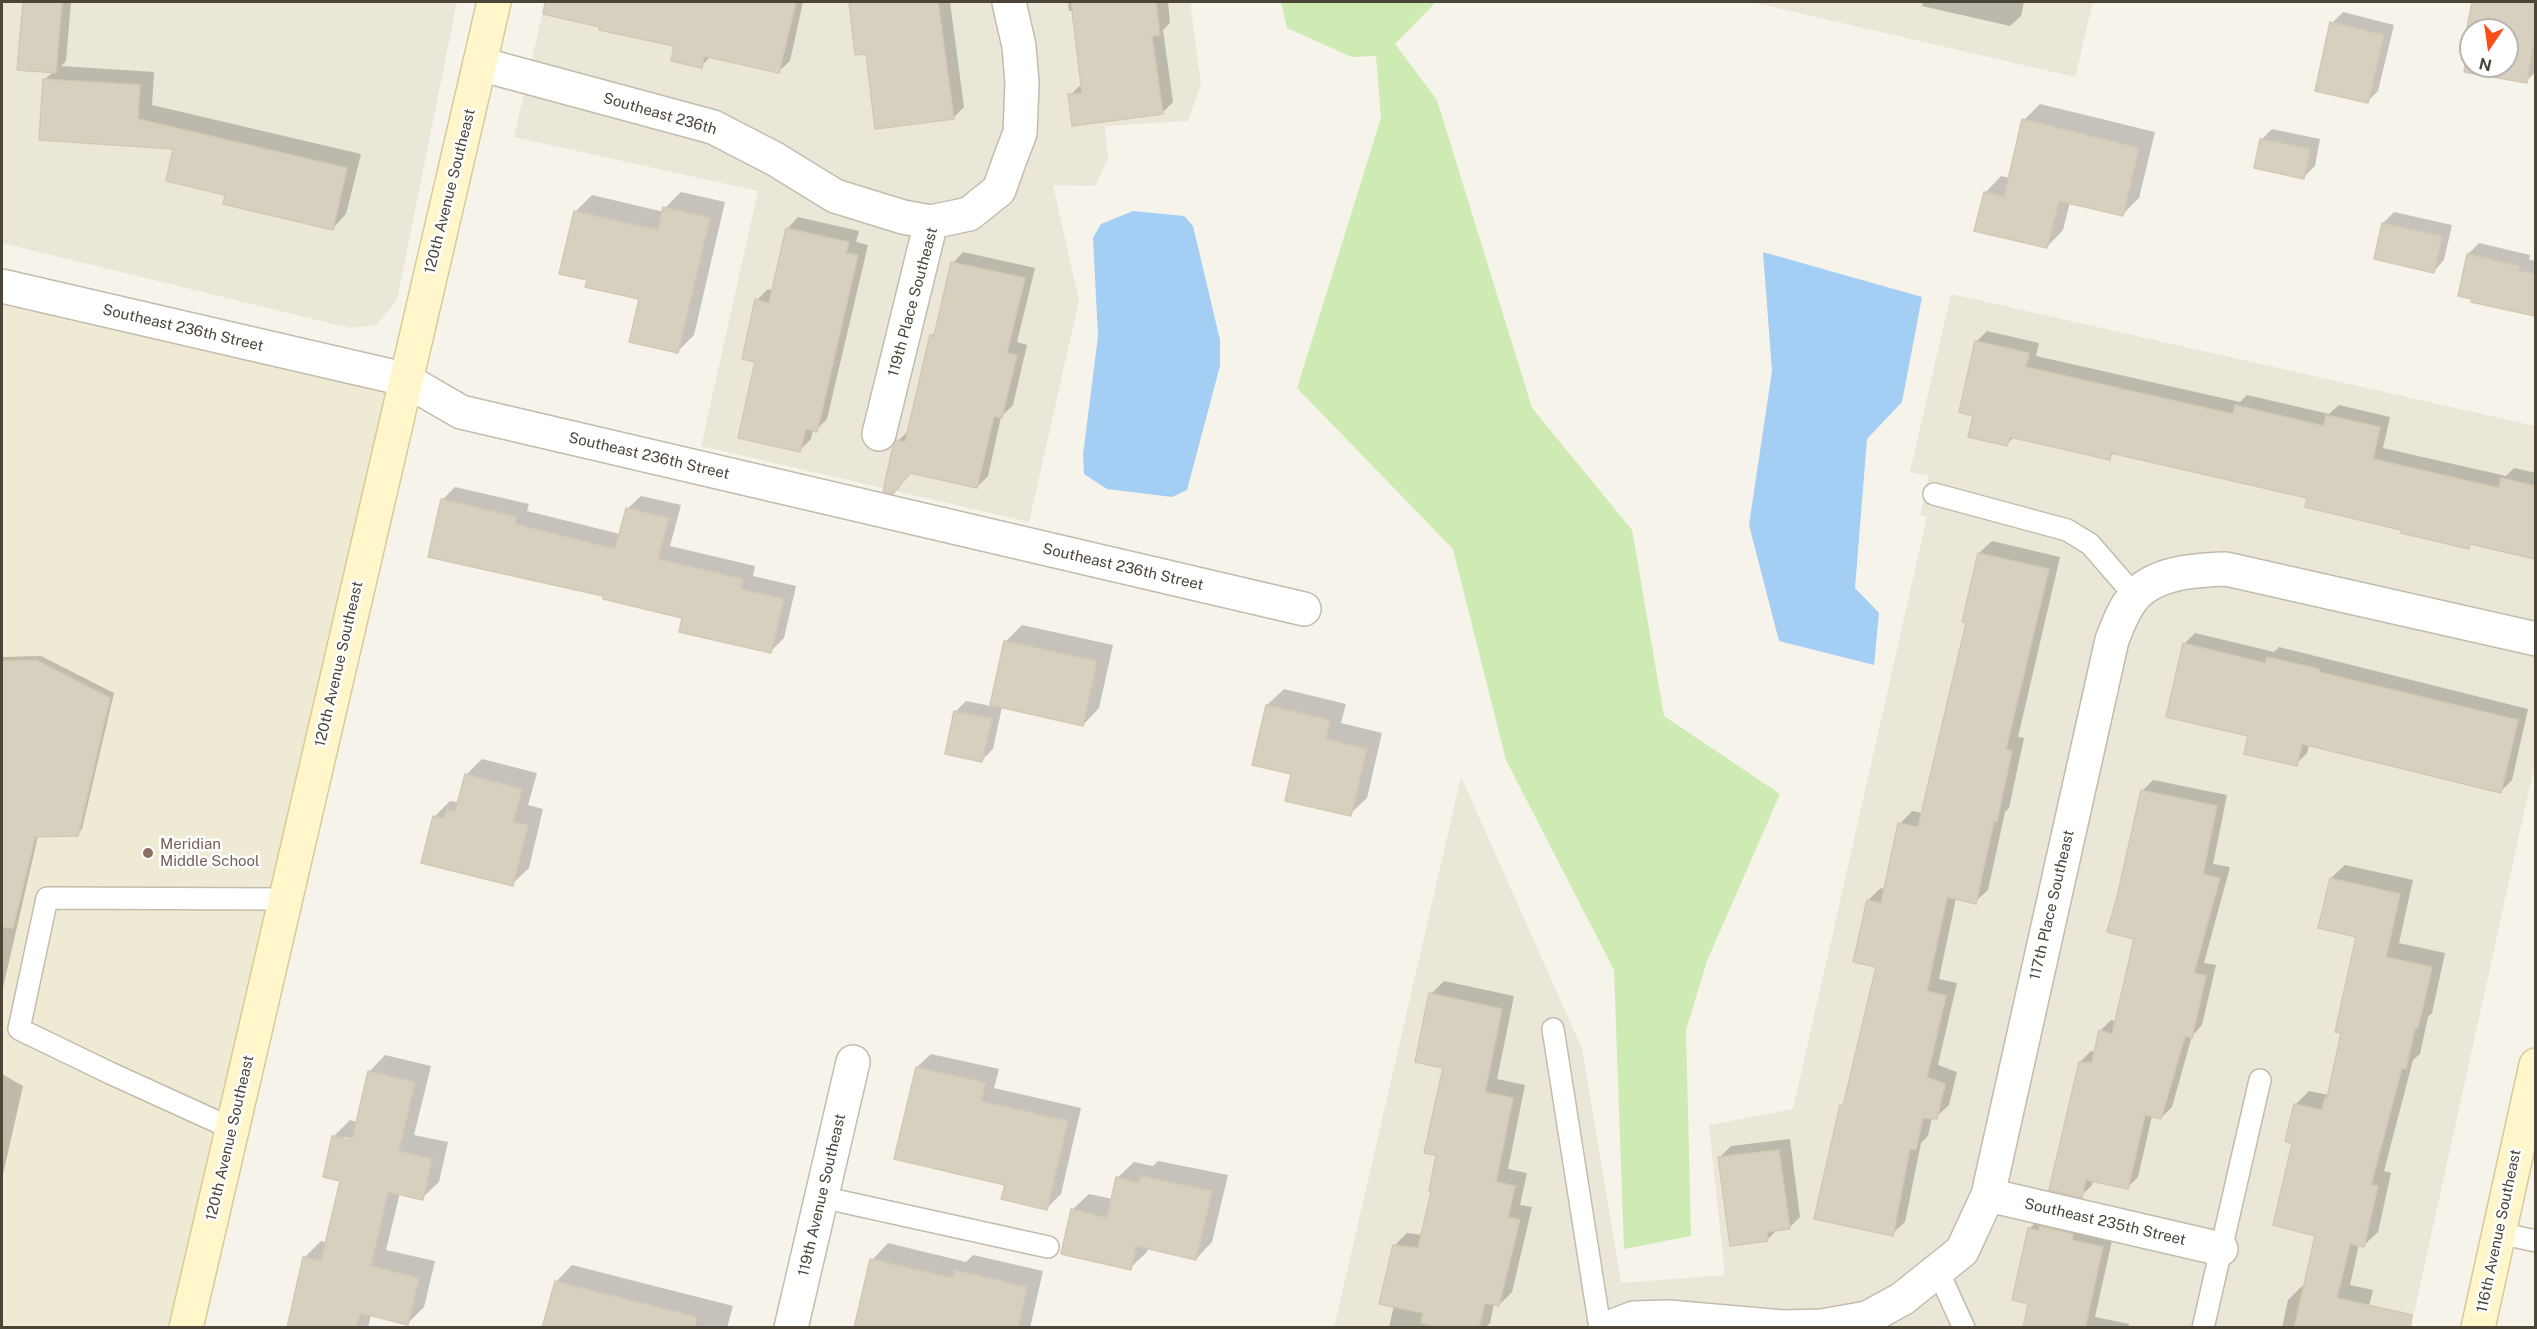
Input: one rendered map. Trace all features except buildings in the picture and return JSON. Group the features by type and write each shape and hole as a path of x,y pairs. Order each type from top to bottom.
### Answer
{"street":[{"name":"120th Avenue Southeast","path":"186,1328 404,379 494,2"},
{"name":"119th Place Southeast","path":"879,434 931,222 969,214 999,190 1020,133 1022,83 1019,46 1010,2"},
{"name":"Southeast 236th","path":"480,64 713,127 775,159 835,196 903,217 931,222"},
{"name":"Southeast 236th Street","path":"2,286 404,379 461,412 1304,609"},
{"name":"117th Place Southeast","path":"1608,1328 1634,1318 1668,1317 1783,1327 1822,1326 1867,1318 1902,1299 1962,1251 1988,1195 2112,640 2122,614 2135,596 2150,585 2180,573 2226,569 2535,639"},
{"name":"119th Avenue Southeast","path":"791,1328 853,1062"},
{"name":"116th Avenue Southeast","path":"2478,1328 2535,1065"},
{"name":"Southeast 235th Street","path":"1988,1195 2222,1249"}],"lane":[{"path":"1934,494 2067,530 2090,544 2135,596"},
{"path":"233,1129 19,1029 47,898 285,898"},
{"path":"1553,1029 1600,1328"},
{"path":"2203,1328 2260,1080"},
{"path":"821,1197 1048,1247"},
{"path":"2499,1233 2535,1241"},
{"path":"1938,1270 1964,1328"}],"shaded area":[{"path":"2,2 457,2 397,300 376,325 350,328 2,243"},
{"path":"545,2 1190,2 1201,84 1188,121 1105,126 1108,158 1095,186 1053,185 1079,301 1029,522 701,446 758,191 514,137"},
{"path":"1751,2 2093,2 2075,77"},
{"name":"Meridian Middle School","path":"2,286 404,379 185,1327 2,1328"},
{"path":"1951,294 2535,426 2535,763 2411,1327 1938,1328 1937,1325 1931,1328 1334,1328 1461,777 1582,1049 1621,1283 1725,1275 1709,1125 1793,1109 1927,517 1920,515 1929,476 1910,472"}],"green space":[{"path":"1281,2 1436,2 1395,44 1437,100 1532,408 1632,530 1664,716 1780,794 1707,961 1686,1030 1691,1236 1624,1249 1614,970 1506,760 1453,549 1297,388 1381,118 1376,56 1352,57 1287,28"}],"water":[{"path":"1133,211 1184,216 1193,226 1220,340 1220,366 1187,490 1172,497 1107,489 1084,474 1083,455 1098,336 1093,238 1101,224"},
{"path":"1763,252 1922,297 1902,402 1867,439 1855,588 1879,613 1874,665 1779,641 1749,525 1772,371"}],"place":[{"name":"Meridian Middle School","path":"148,853"}]}
